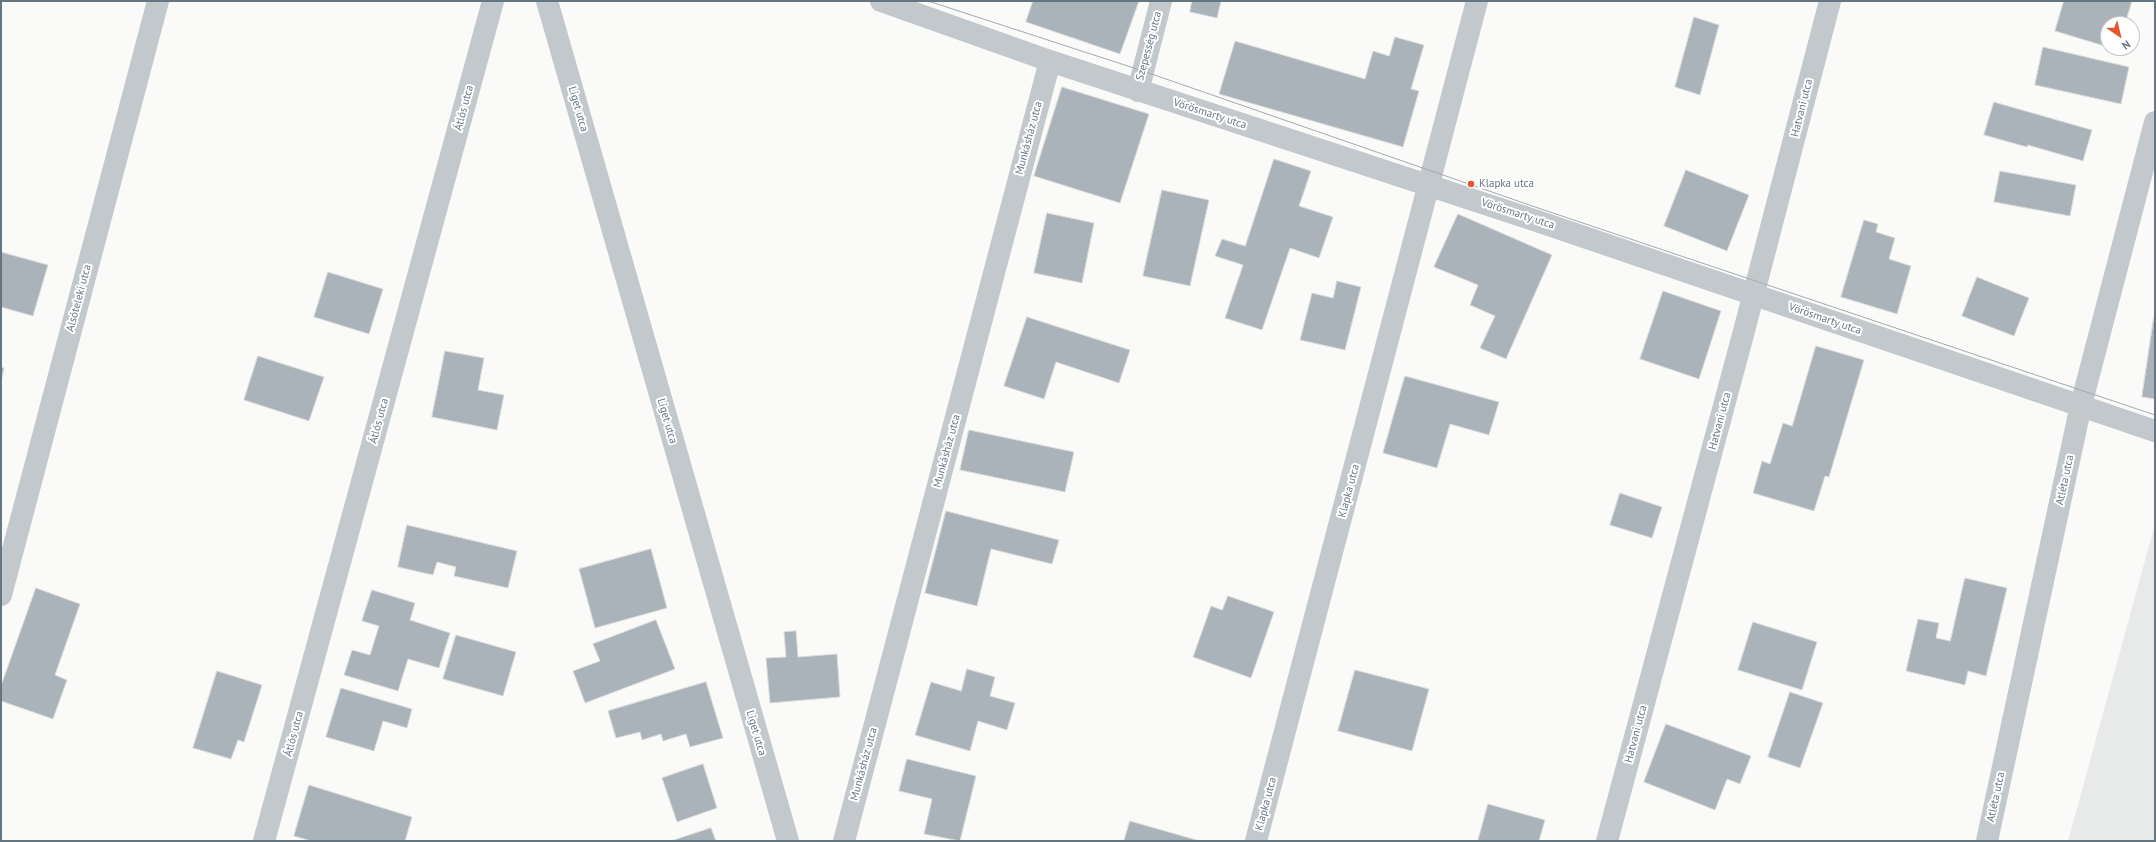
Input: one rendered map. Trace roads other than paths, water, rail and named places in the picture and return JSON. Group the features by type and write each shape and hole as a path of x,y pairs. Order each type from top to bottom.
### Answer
{"street":[{"name":"Alsóteleki utca","path":"1,595 158,1"},
{"name":"Átlós utca","path":"264,841 493,1"},
{"name":"Liget utca","path":"547,1 788,841"},
{"name":"Szepesség utca","path":"1138,91 1161,1"},
{"name":"Klapka utca","path":"1256,841 1430,185 1477,1"},
{"name":"Hatvani utca","path":"1607,841 1754,295 1830,1"},
{"name":"Vörösmarty utca","path":"888,2 1050,61 1138,91 1430,185 2155,431"},
{"name":"Munkásház utca","path":"844,841 1050,61"},
{"name":"Atléta utca","path":"1987,841 2081,405 2155,122"}],"tram line":[{"path":"928,1 1143,71 1541,209 2155,415"}],"place":[{"name":"Klapka utca","path":"1471,184"}]}
